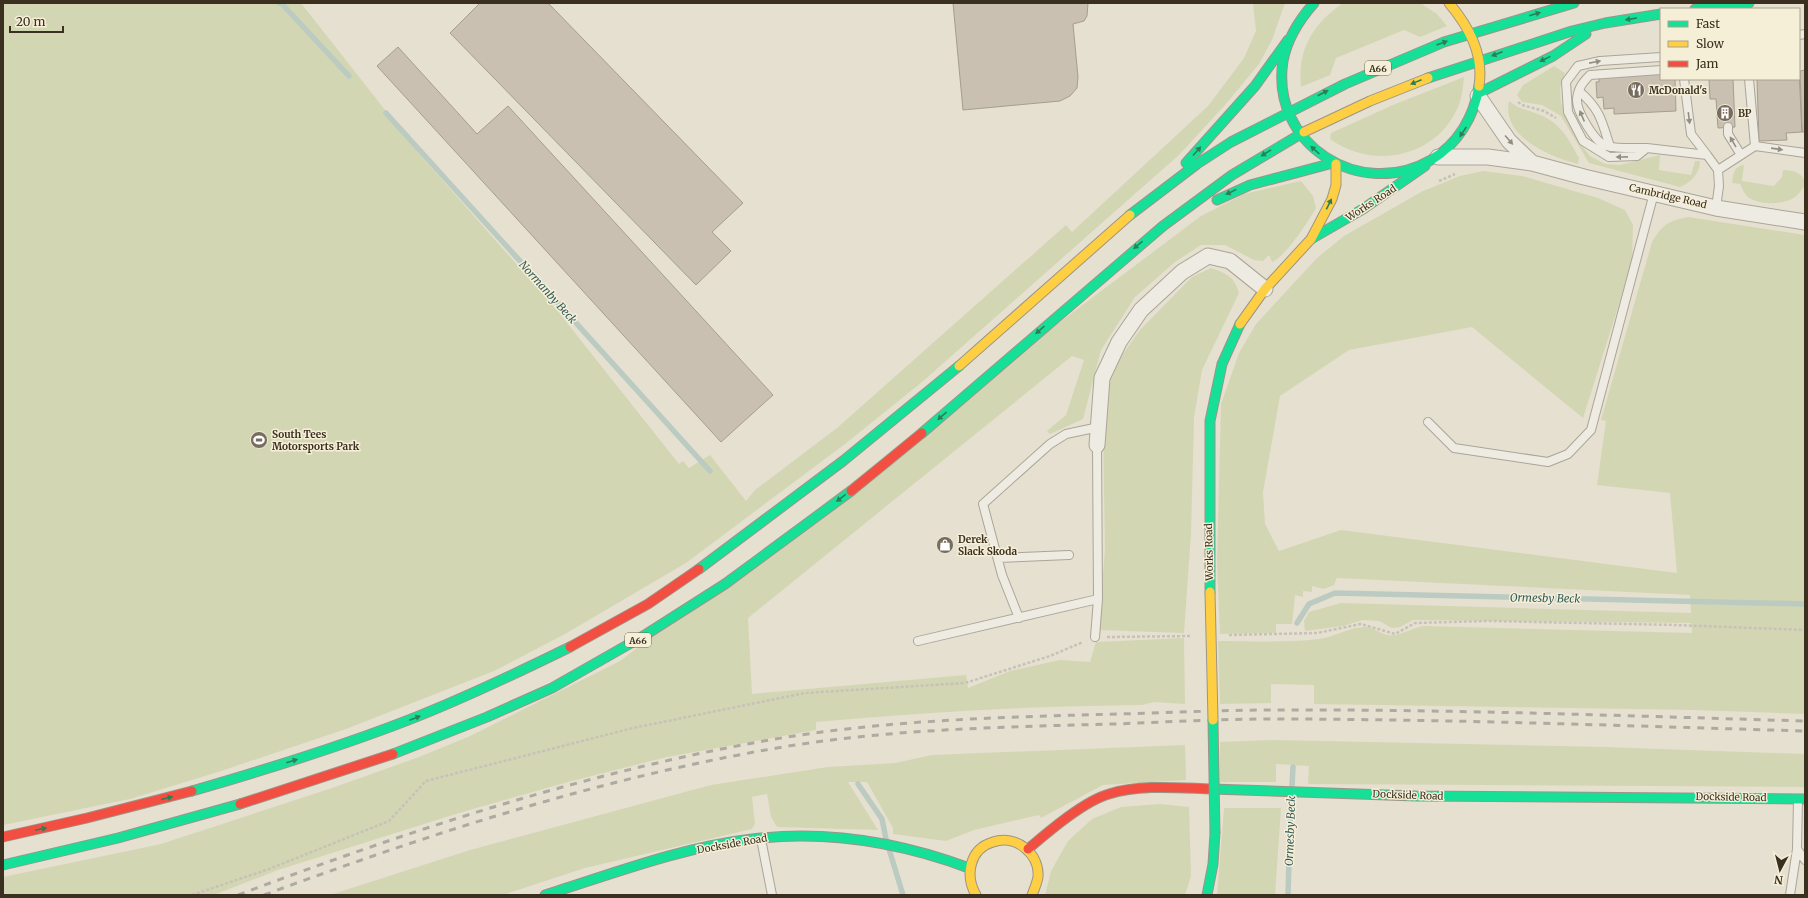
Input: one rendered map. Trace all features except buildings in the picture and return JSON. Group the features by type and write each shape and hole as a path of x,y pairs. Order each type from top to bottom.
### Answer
{"main road":[{"path":"1314,3 1302,16 1288,40 1283,61 1282,83 1288,112 1300,133 1315,150 1335,164 1356,172 1383,175 1414,169 1434,160"},
{"name":"Works Road","path":"1311,239 1363,209 1434,160 1460,137 1474,110 1479,95 1479,60 1471,33 1461,17 1449,3"},
{"name":"A66","path":"3,837 78,821 197,790 372,734 459,700 547,659 650,603 803,493 895,420 962,364 1125,219 1161,190 1231,142 1337,86 1372,71 1471,33 1574,3"},
{"path":"1704,8 1749,3"},
{"path":"1293,31 1297,10"},
{"name":"A66","path":"3,865 157,828 346,771 438,737 546,690 647,635 725,584 815,518 900,452 1122,258 1168,220 1265,154 1300,133 1373,99 1517,46 1602,24 1660,14"},
{"name":"A66","path":"1479,95 1553,56 1602,24"},
{"name":"A66","path":"1161,190 1256,86 1288,40"},
{"name":"Works Road","path":"1207,895 1213,870 1215,852 1209,456 1210,421 1214,395 1222,364 1239,326 1265,289 1311,239 1332,199 1336,185 1335,164"},
{"name":"A66","path":"1168,220 1210,204 1231,192 1250,184 1335,164"},
{"name":"Dockside Road","path":"1028,849 1078,810 1108,794 1148,788 1316,791 1416,796 1801,799"},
{"name":"Dockside Road","path":"545,895 693,851 720,844 760,838 819,835 849,838 902,846 941,856 969,868"},
{"path":"976,895 971,887 969,868 974,855 986,844 1000,840 1014,841 1028,849 1036,860 1039,872 1037,886 1032,895"}],"street":[{"name":"Cambridge Road","path":"1479,95 1510,141 1532,163"},
{"name":"Cambridge Road","path":"1434,160 1488,158 1532,163 1584,177 1716,208 1805,222"},
{"path":"1097,445 1102,378 1119,342 1141,310 1182,272 1208,256 1230,261 1265,289"}],"lane":[{"path":"1648,148 1636,156 1609,157 1583,141 1568,112 1566,82 1578,66 1600,61 1660,57"},
{"path":"1660,70 1590,75 1580,86 1576,100 1583,119 1595,139 1610,147 1648,148 1706,155"},
{"path":"1684,80 1691,134 1718,170 1716,208"},
{"path":"1749,80 1754,146"},
{"path":"1579,91 1592,102 1599,114 1610,147"},
{"path":"1728,127 1728,134 1741,155"},
{"path":"1718,170 1754,146 1805,153"},
{"path":"1428,422 1454,448 1548,462 1568,454 1591,430 1654,193"},
{"path":"1019,618 1002,575 983,504 1050,444 1066,434 1099,427"},
{"path":"1095,637 1098,599 1097,445"},
{"path":"998,558 1069,555"},
{"path":"918,641 1098,599"},
{"path":"1790,895 1797,849 1801,799"},
{"path":"760,838 772,895"},
{"path":"1797,849 1805,860"}],"path":[{"path":"1518,102 1522,105 1537,108 1551,114 1560,122"},
{"path":"1436,182 1457,173"},
{"path":"1224,636 1317,634 1361,624 1395,634 1415,623 1488,621 1676,625 1805,630"},
{"path":"192,895 269,868 389,820 426,781 633,728 805,692 965,683 1050,656 1095,637 1200,636"}],"green space":[{"name":"South Tees Motorsports Park","path":"3,3 301,3 422,157 556,309 679,464 683,461 689,468 710,455 746,501 755,490 837,428 1066,225 1072,232 1208,106 1244,58 1256,31 1253,3 1285,3 1272,40 1259,64 1225,105 1180,154 922,382 845,444 686,563 565,634 494,671 346,729 218,772 130,799 3,825"},
{"path":"1343,3 1420,3 1437,14 1447,26 1420,37 1404,30 1336,58 1330,75 1301,87 1300,73 1302,61 1309,39 1323,20"},
{"path":"1554,66 1565,73 1560,88 1561,103 1582,146 1590,156 1605,164 1620,165 1660,155 1659,170 1691,175 1695,161 1700,161 1697,174 1688,183 1680,187 1589,163 1561,116 1542,105 1522,102 1517,95 1523,85"},
{"path":"1464,77 1458,107 1448,124 1435,138 1419,148 1402,154 1384,156 1365,154 1347,149 1330,139 1331,133 1393,105"},
{"path":"1509,101 1521,108 1547,118 1559,127 1579,158 1578,164 1542,150 1520,135 1513,125 1509,114"},
{"path":"1744,165 1742,181 1774,186 1782,177 1783,170 1787,170 1801,175 1805,185 1795,197 1784,202 1763,203 1756,201 1750,199 1746,195 1740,184 1732,183 1736,169"},
{"path":"1483,171 1522,176 1598,198 1625,210 1633,225 1632,263 1583,418 1472,327 1349,350 1280,396 1263,492 1265,524 1279,551 1341,530 1677,573 1670,493 1597,485 1606,421 1601,420 1652,242 1659,231 1667,224 1675,220 1688,217 1805,235 1805,714 1694,710 1314,704 1314,685 1271,684 1271,703 1220,704 1218,641 1281,641 1319,639 1360,627 1371,628 1385,634 1392,635 1401,634 1423,626 1692,633 1691,623 1413,620 1400,627 1392,628 1379,621 1363,620 1343,626 1305,631 1304,621 1309,612 1341,603 1691,613 1690,595 1337,578 1334,585 1324,589 1312,586 1312,592 1303,591 1303,597 1295,595 1292,624 1276,624 1276,633 1220,634 1217,563 1221,404 1239,353 1256,324 1317,258 1344,236 1423,191 1460,176"},
{"path":"1301,181 1313,196 1316,208 1308,222 1278,259 1272,262 1269,255 1263,261 1254,260 1225,245 1201,245 1175,262 1135,297 1101,350 1083,419 1050,434 1047,431 1066,415 1084,360 1072,356 748,618 752,694 966,675 968,688 1010,671 1060,660 1090,662 1096,642 1184,638 1185,704 1154,702 1142,705 979,710 816,722 816,730 667,757 568,782 459,813 278,870 214,895 3,895 3,877 161,844 335,787 419,757 468,737 620,661 1064,319 1201,216 1244,194"},
{"path":"1211,268 1229,276 1235,283 1239,293 1202,370 1194,418 1191,533 1184,633 1099,630 1105,549 1103,428 1112,369 1140,330 1192,277"},
{"path":"1273,740 1605,747 1805,754 1805,787 1308,784 1309,766 1276,764 1276,782 1220,782 1220,742"},
{"path":"1185,745 1186,780 1103,785 1041,818 1039,815 974,830 946,841 893,834 893,828 867,782 848,782 878,830 777,827 771,817 767,794 752,797 755,824 752,829 585,868 503,895 330,895 470,850 711,785 828,767 895,763 932,755"},
{"path":"1160,804 1189,807 1191,876 1185,895 1045,895 1051,871 1068,841 1092,819 1121,807"},
{"path":"1224,808 1281,808 1275,895 1217,895"}],"waterway":[{"name":"Normanby Beck","path":"279,3 282,4 349,76"},
{"name":"Normanby Beck","path":"386,113 710,471"},
{"name":"Ormesby Beck","path":"1297,623 1309,604 1335,593 1805,604"},
{"name":"Ormesby Beck","path":"1292,786 1293,767"},
{"name":"Normanby Beck","path":"858,784 882,819 886,839"},
{"name":"Ormesby Beck","path":"1288,895 1291,795"},
{"name":"Normanby Beck","path":"889,849 903,895"}],"railway":[{"path":"238,895 370,847 436,825 570,785 706,752 775,739 860,728 945,720 1031,716 1269,710 1470,712 1805,721"},
{"path":"264,895 454,829 582,791 711,760 777,748 861,737 987,728 1271,719 1471,721 1805,731"}],"traffic: fast":[{"path":"1314,3 1303,16 1287,45 1283,61 1283,91 1291,117 1305,140 1326,157 1350,169 1376,174 1404,171 1431,160 1449,146 1463,129 1469,119 1477,97 1479,86"},
{"path":"1130,215 1197,164 1231,142 1345,84 1444,42 1574,3"},
{"path":"1704,8 1749,3"},
{"path":"1428,78 1572,31 1605,23 1660,14"},
{"path":"1479,93 1553,56 1586,34"},
{"path":"1186,163 1255,86 1288,40"},
{"path":"922,433 1163,226 1232,175 1304,132"},
{"path":"1217,200 1250,185 1333,163"},
{"path":"1311,239 1363,209 1425,166"},
{"path":"1210,592 1210,421 1222,364 1240,324"},
{"path":"699,569 843,461 959,366"},
{"path":"393,754 487,717 552,688 645,635 725,584 851,491"},
{"path":"192,791 305,757 389,728 513,675 570,647"},
{"path":"1213,720 1215,833"},
{"path":"1212,789 1416,796 1805,799"},
{"path":"3,865 118,838 240,804"},
{"path":"1207,895 1213,864 1215,833"},
{"path":"545,895 647,862 700,848 752,839 780,837 808,836 862,840 916,851 969,868"}],"traffic: slow":[{"path":"1449,3 1469,31 1477,52 1480,74 1479,86"},
{"path":"1304,132 1370,101 1428,78"},
{"path":"1240,324 1265,289 1311,239 1332,199 1336,185 1336,164"},
{"path":"959,366 1130,215"},
{"path":"1210,592 1213,720"},
{"path":"976,895 970,872 974,857 985,846 1002,840 1018,843 1031,854 1035,861 1038,869 1038,877 1032,895"}],"traffic: jam":[{"path":"851,491 922,433"},
{"path":"570,647 648,604 699,569"},
{"path":"240,804 393,754"},
{"path":"1028,849 1078,810 1109,794 1147,788 1212,789"},
{"path":"3,837 87,818 192,791"}],"place":[{"name":"McDonald's","path":"1636,90"},
{"name":"BP","path":"1725,113"},
{"name":"South Tees Motorsports Park","path":"259,440"},
{"name":"Derek Slack Skoda","path":"945,545"}]}
